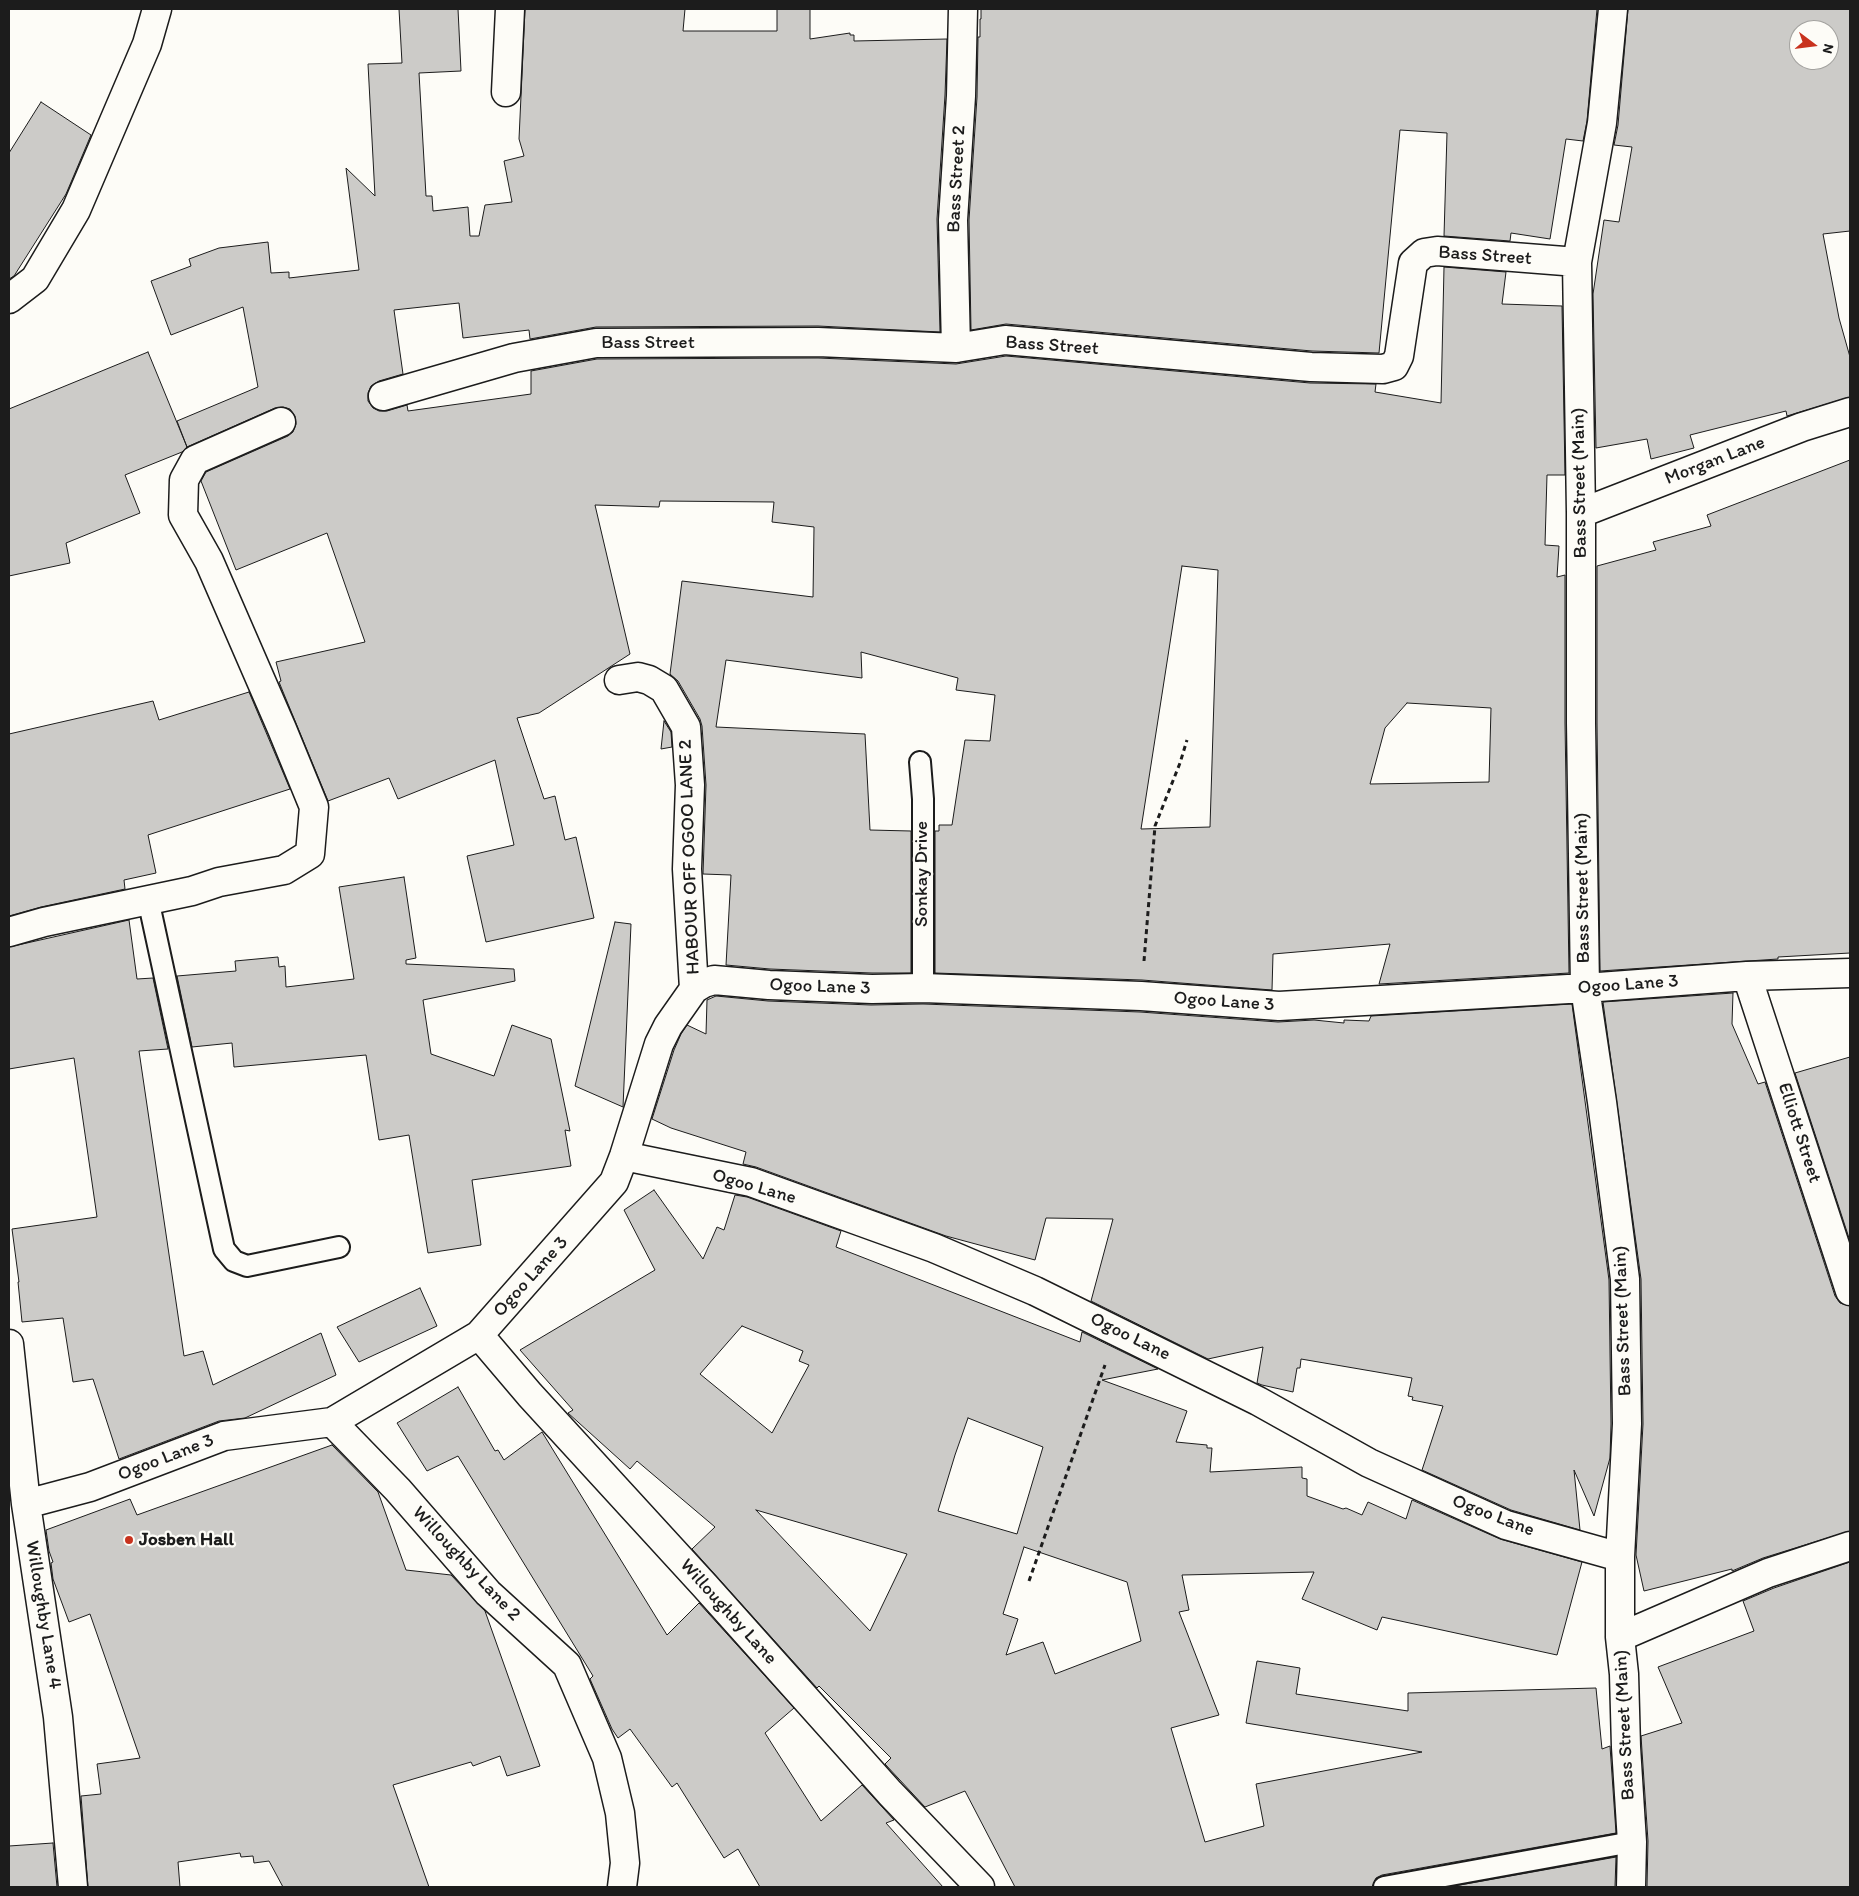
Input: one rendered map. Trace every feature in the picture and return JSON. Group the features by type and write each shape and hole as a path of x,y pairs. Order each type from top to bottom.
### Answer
{"street":[{"path":"9,298 34,279 76,210 147,44 157,9"},
{"path":"506,92 510,9"},
{"name":"Bass Street 2","path":"956,348 953,220 961,96 963,9"},
{"name":"Bass Street (Main)","path":"1612,9 1602,123 1577,262 1581,513 1581,723 1585,988 1625,1279 1627,1424 1620,1557 1620,1637 1624,1674 1632,1842 1631,1887"},
{"name":"Bass Street","path":"383,396 514,358 596,343 818,342 956,348 1006,340 1301,366 1382,369 1394,366 1399,356 1413,263 1424,252 1437,251 1577,262"},
{"name":"Morgan Lane","path":"1581,513 1802,428 1850,412"},
{"path":"9,932 44,922 192,891 219,882 284,870 310,854 314,807 209,561 183,515 184,480 195,460 281,422"},
{"name":"HABOUR OFF OGOO LANE 2","path":"619,680 638,677 649,680 664,689 686,727 690,785 687,869 694,989"},
{"name":"Ogoo Lane 3","path":"26,1504 90,1487 224,1436 332,1422 479,1335 614,1182 624,1156 658,1044 694,989 714,980 769,986 872,989 923,988 1141,996 1279,1006 1585,988 1747,976 1850,973"},
{"name":"Elliott Street","path":"1747,976 1850,1291"},
{"name":"Ogoo Lane","path":"624,1156 751,1182 934,1248 1035,1291 1258,1400 1369,1463 1506,1525 1620,1557"},
{"name":"Willoughby Lane","path":"479,1335 530,1396 705,1586 890,1793 980,1887"},
{"name":"Willoughby Lane 4","path":"9,1344 26,1504 58,1717 73,1887"},
{"name":"Willoughby Lane 2","path":"332,1422 398,1490 488,1593 567,1665 607,1758 614,1786 620,1813 625,1863 622,1887"},
{"path":"1620,1637 1768,1573 1850,1546"}],"lane":[{"name":"Sonkay Drive","path":"920,762 923,799 923,988"},
{"path":"148,899 224,1249 234,1261 247,1266 339,1247"},
{"path":"1384,1887 1632,1842"}],"path":[{"path":"1141,996 1155,826 1187,740"},
{"path":"1029,1581 1117,1331"}],"building":[{"path":"399,9 458,9 461,71 419,73 426,196 432,196 433,211 468,207 470,236 479,236 485,205 512,202 504,161 524,156 519,139 525,9 685,9 683,31 777,31 777,9 810,9 810,39 850,33 850,35 854,35 854,41 947,39 937,219 940,332 818,326 596,327 530,339 529,330 463,338 459,303 394,310 403,374 379,381 371,386 368,393 368,401 373,408 379,411 387,411 407,405 408,411 531,394 531,371 597,359 818,358 956,364 1006,356 1310,383 1376,384 1375,392 1441,403 1444,267 1506,272 1502,304 1562,306 1565,475 1547,475 1545,545 1559,546 1557,577 1565,575 1569,973 1379,984 1390,944 1273,954 1272,990 1142,980 935,973 935,831 939,831 939,825 952,825 965,740 990,741 995,695 956,690 958,678 861,652 862,678 726,660 716,727 865,734 870,830 911,831 911,973 770,969 726,965 731,875 703,874 706,785 702,726 700,719 678,681 670,674 682,581 813,597 814,527 772,522 774,502 660,501 659,507 595,505 630,654 539,713 517,718 544,799 555,796 565,840 576,837 594,918 486,942 467,856 514,845 495,760 398,799 389,778 328,801 279,682 281,681 276,662 365,642 327,533 236,570 201,481 206,472 288,436 293,432 296,424 295,416 290,409 283,407 275,408 187,447 177,421 258,387 243,307 171,335 151,281 191,266 189,259 219,248 268,242 271,273 289,272 289,278 359,270 346,168 375,196 368,64 402,63","holes":["1182,566 1218,570 1210,827 1141,829","1407,703 1491,708 1489,782 1370,784 1385,728"]},
{"path":"981,9 1597,9 1587,121 1583,141 1566,139 1550,239 1511,233 1510,241 1444,236 1447,133 1400,130 1379,353 1312,351 1006,324 971,330 969,220"},
{"path":"1628,9 1850,9 1850,231 1823,234 1839,318 1850,357 1850,397 1787,416 1786,411 1690,435 1694,448 1651,459 1647,439 1596,448 1593,294 1604,220 1619,222 1632,147 1614,145 1618,125"},
{"path":"41,102 91,135 66,194 14,276 9,279 9,153"},
{"path":"148,352 187,447 182,452 125,475 140,513 66,543 70,563 9,576 9,409"},
{"path":"1850,460 1850,953 1600,971 1597,566 1656,550 1653,542 1711,526 1707,515"},
{"path":"249,692 290,789 148,835 156,873 124,880 125,889 41,907 9,916 9,734 153,701 159,720"},
{"path":"664,721 671,732 672,747 661,749"},
{"path":"404,877 416,958 406,960 406,964 514,969 515,981 423,1000 431,1054 494,1076 512,1025 551,1039 570,1131 565,1130 571,1166 472,1180 481,1245 428,1253 409,1135 379,1140 366,1055 234,1067 232,1043 192,1047 177,976 236,971 235,961 278,957 279,967 285,966 286,987 354,979 339,887"},
{"path":"129,920 137,979 153,978 168,1049 139,1051 184,1356 203,1351 213,1385 321,1333 336,1375 245,1418 219,1421 119,1459 93,1379 73,1382 63,1318 22,1322 12,1229 97,1217 74,1058 9,1069 9,947"},
{"path":"615,922 631,924 623,1107 575,1086"},
{"path":"1733,993 1732,1024 1758,1084 1765,1082 1835,1296 1840,1303 1850,1306 1850,1531 1763,1558 1732,1571 1732,1569 1644,1591 1636,1555 1643,1424 1641,1279 1603,1002"},
{"path":"716,996 768,1001 871,1005 923,1004 1140,1012 1278,1022 1314,1020 1344,1023 1344,1020 1369,1021 1371,1016 1572,1004 1609,1280 1610,1458 1594,1516 1574,1470 1580,1530 1511,1510 1422,1470 1443,1406 1412,1400 1413,1397 1408,1396 1412,1378 1301,1359 1300,1368 1297,1368 1293,1392 1262,1385 1257,1383 1263,1347 1208,1359 1091,1301 1113,1219 1046,1218 1035,1260 946,1236 756,1167 743,1164 746,1152 671,1128 652,1119 681,1034 687,1025 706,1034 707,1000"},
{"path":"1850,1057 1850,1241 1795,1073"},
{"path":"654,1190 703,1259 717,1227 724,1230 735,1195 747,1197 841,1231 836,1247 1080,1342 1082,1332 1158,1369 1102,1380 1187,1411 1176,1442 1207,1445 1207,1448 1212,1448 1210,1472 1302,1467 1302,1478 1307,1479 1307,1496 1343,1509 1346,1508 1362,1515 1368,1502 1406,1519 1412,1500 1500,1539 1582,1562 1557,1655 1382,1617 1377,1630 1302,1599 1314,1572 1182,1575 1189,1610 1179,1612 1219,1715 1171,1728 1205,1842 1264,1826 1256,1784 1422,1752 1246,1723 1257,1661 1300,1668 1296,1694 1408,1711 1408,1693 1596,1688 1602,1749 1610,1746 1616,1833 1382,1875 1376,1878 1372,1887 1015,1887 965,1791 925,1807 885,1764 891,1758 819,1686 817,1688 692,1549 715,1527 637,1461 630,1469 568,1413 573,1410 520,1350 655,1270 624,1210","holes":["742,1326 803,1351 799,1361 809,1365 772,1433 700,1374","968,1418 1043,1447 1017,1534 938,1511","756,1510 907,1554 870,1631","1024,1547 1127,1582 1141,1641 1055,1674 1043,1642 1006,1655 1018,1619 1003,1614"]},
{"path":"420,1288 437,1326 359,1362 337,1327"},
{"path":"458,1387 495,1451 498,1450 504,1460 542,1432 667,1635 699,1603 794,1708 765,1733 821,1821 862,1785 894,1820 886,1823 943,1887 760,1887 738,1849 724,1858 677,1783 672,1787 630,1729 618,1738 612,1729 590,1679 593,1676 458,1456 427,1471 397,1423"},
{"path":"332,1445 378,1492 406,1570 451,1575 485,1611 540,1766 507,1776 500,1756 473,1766 471,1762 393,1785 429,1887 283,1887 269,1861 254,1863 253,1856 241,1857 240,1853 178,1862 180,1887 88,1887 81,1796 101,1794 97,1764 140,1758 90,1614 69,1622 53,1579 51,1563 53,1562 49,1551 46,1530 130,1499 137,1515"},
{"path":"1850,1562 1850,1887 1647,1887 1648,1841 1641,1736 1682,1723 1658,1667 1754,1631 1743,1601 1774,1588"},
{"path":"53,1843 57,1887 9,1887 9,1846"},
{"path":"1616,1857 1615,1887 1449,1887"}],"place":[{"name":"Josben Hall","path":"129,1540"}]}
